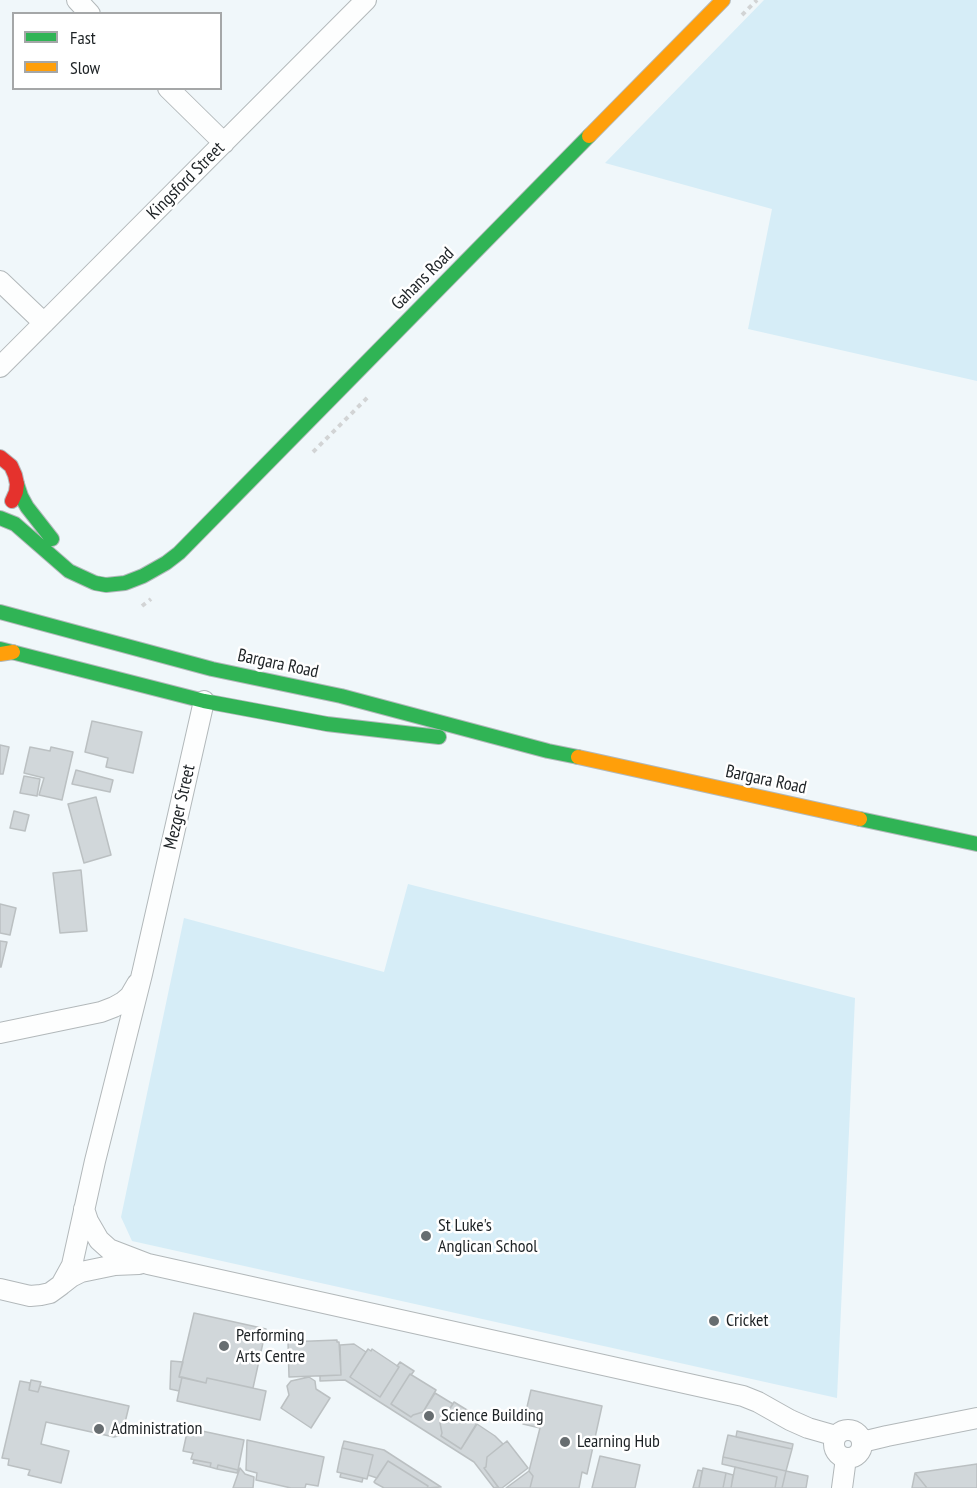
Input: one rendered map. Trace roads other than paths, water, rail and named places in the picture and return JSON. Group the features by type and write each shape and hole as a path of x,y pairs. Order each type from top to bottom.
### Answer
{"main road":[{"name":"Gahans Road","path":"0,518 15,524 69,571 95,583 115,585 133,581 166,563 179,553 723,0"},
{"name":"Gahans Road","path":"0,456 11,466 21,496 59,547 80,564 104,576 129,579 143,576"},
{"path":"0,513 14,499 17,484"},
{"name":"Bargara Road","path":"0,612 208,685 327,723 548,751"},
{"name":"Bargara Road","path":"4,652 87,672 342,696 548,751 977,844"}],"street":[{"path":"77,0 88,12"},
{"name":"Kingsford Street","path":"2,366 366,0"},
{"path":"170,90 224,143"},
{"path":"0,281 44,323"},
{"name":"Mezger Street","path":"61,1285 72,1265 208,685"},
{"path":"0,1033 101,1012 114,1007 130,996 142,974"},
{"path":"84,1209 99,1240 109,1249 148,1264 743,1396 808,1428 837,1436"},
{"path":"0,1289 30,1296 41,1295 50,1293 81,1272 115,1265 148,1264"},
{"path":"862,1442 977,1418"},
{"path":"849,1430 857,1434 862,1442 858,1453 846,1458 842,1456 836,1450 837,1436 849,1430"},
{"path":"842,1488 846,1458"}],"place":[{"name":"St Luke's Anglican School","path":"426,1236"},
{"name":"Cricket","path":"714,1321"},
{"name":"Performing Arts Centre","path":"224,1346"},
{"name":"Science Building","path":"429,1416"},
{"name":"Administration","path":"99,1429"},
{"name":"Learning Hub","path":"565,1442"}]}
